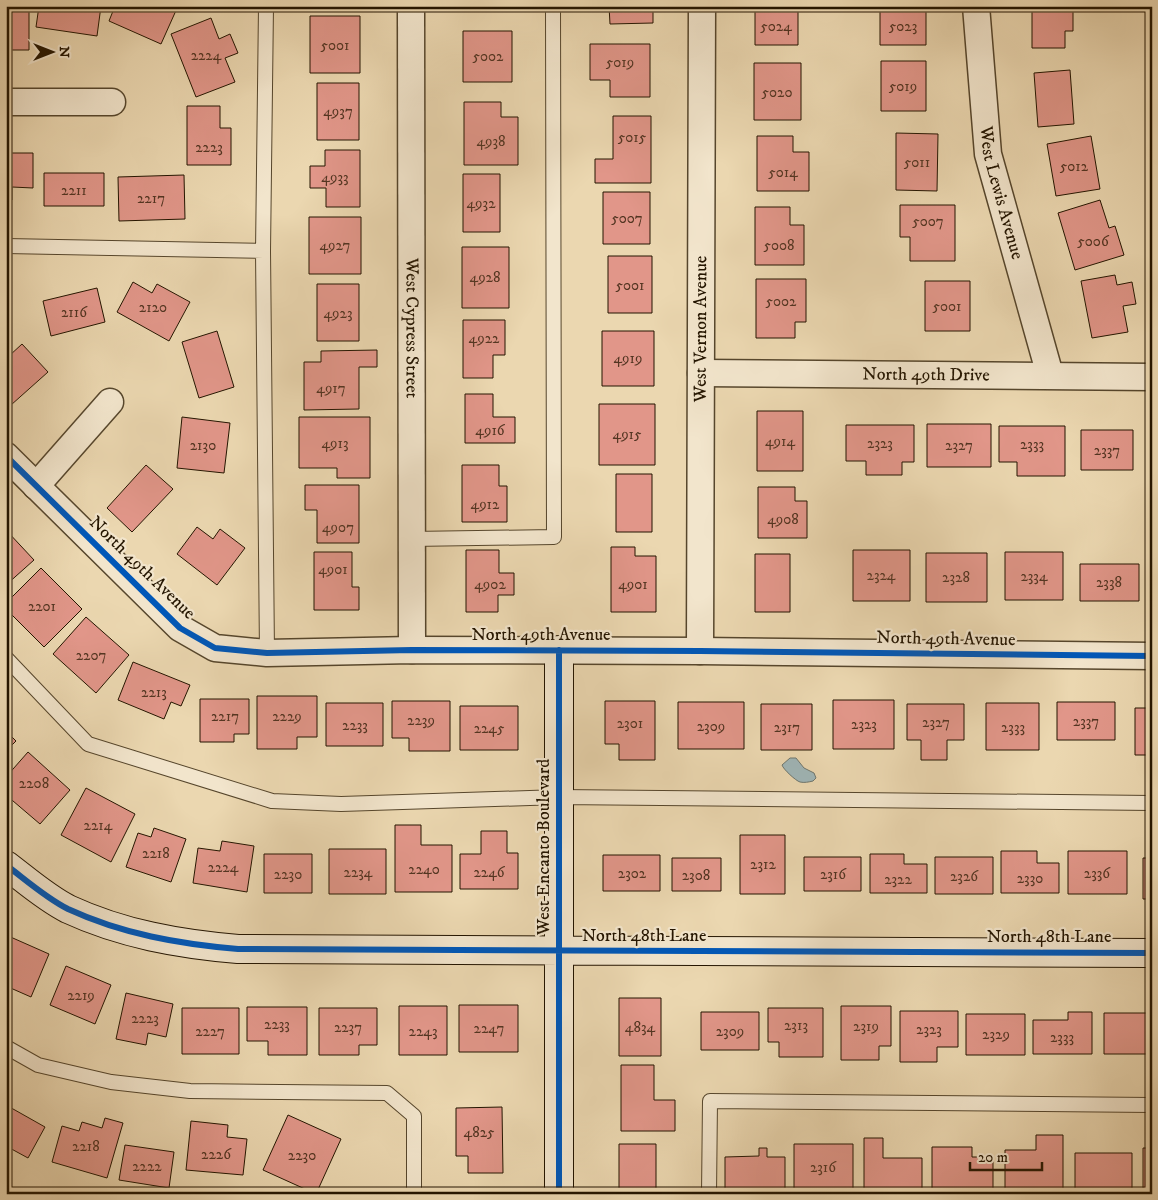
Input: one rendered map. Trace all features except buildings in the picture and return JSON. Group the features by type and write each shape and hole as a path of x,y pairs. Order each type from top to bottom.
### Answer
{"street":[{"name":"West Cypress Street","path":"410,6 412,650"},
{"name":"West Vernon Avenue","path":"700,651 702,6"},
{"name":"West Lewis Avenue","path":"976,6 988,154 1050,375"},
{"path":"6,102 112,102"},
{"name":"North 49th Drive","path":"701,373 1152,377"},
{"path":"36,486 110,402"},
{"name":"North 49th Avenue","path":"6,456 180,628 215,648 267,653 412,650 559,650 1152,656"},
{"name":"West Encanto Boulevard","path":"559,650 559,1194"},
{"name":"North 48th Lane","path":"6,865 67,908 123,930 208,947 238,949 1152,953"}],"lane":[{"path":"266,6 263,251 267,653"},
{"path":"411,539 554,537 553,6"},
{"path":"6,246 263,251"},
{"path":"6,658 88,744 272,801 341,804 559,797 1152,803"},
{"path":"6,1047 38,1065 110,1082 190,1091 387,1093 414,1116 414,1194"},
{"path":"709,1194 710,1102 1152,1104"}],"water":[{"path":"790,758 796,758 804,768 814,773 816,778 813,781 805,782 800,782 796,779 782,765"}],"cycle path":[{"path":"6,456 180,628 215,648 267,653 412,650 1152,656"},
{"path":"559,650 559,1194"},
{"path":"6,865 52,900 88,918 130,931 173,941 238,949 1152,953"}]}
